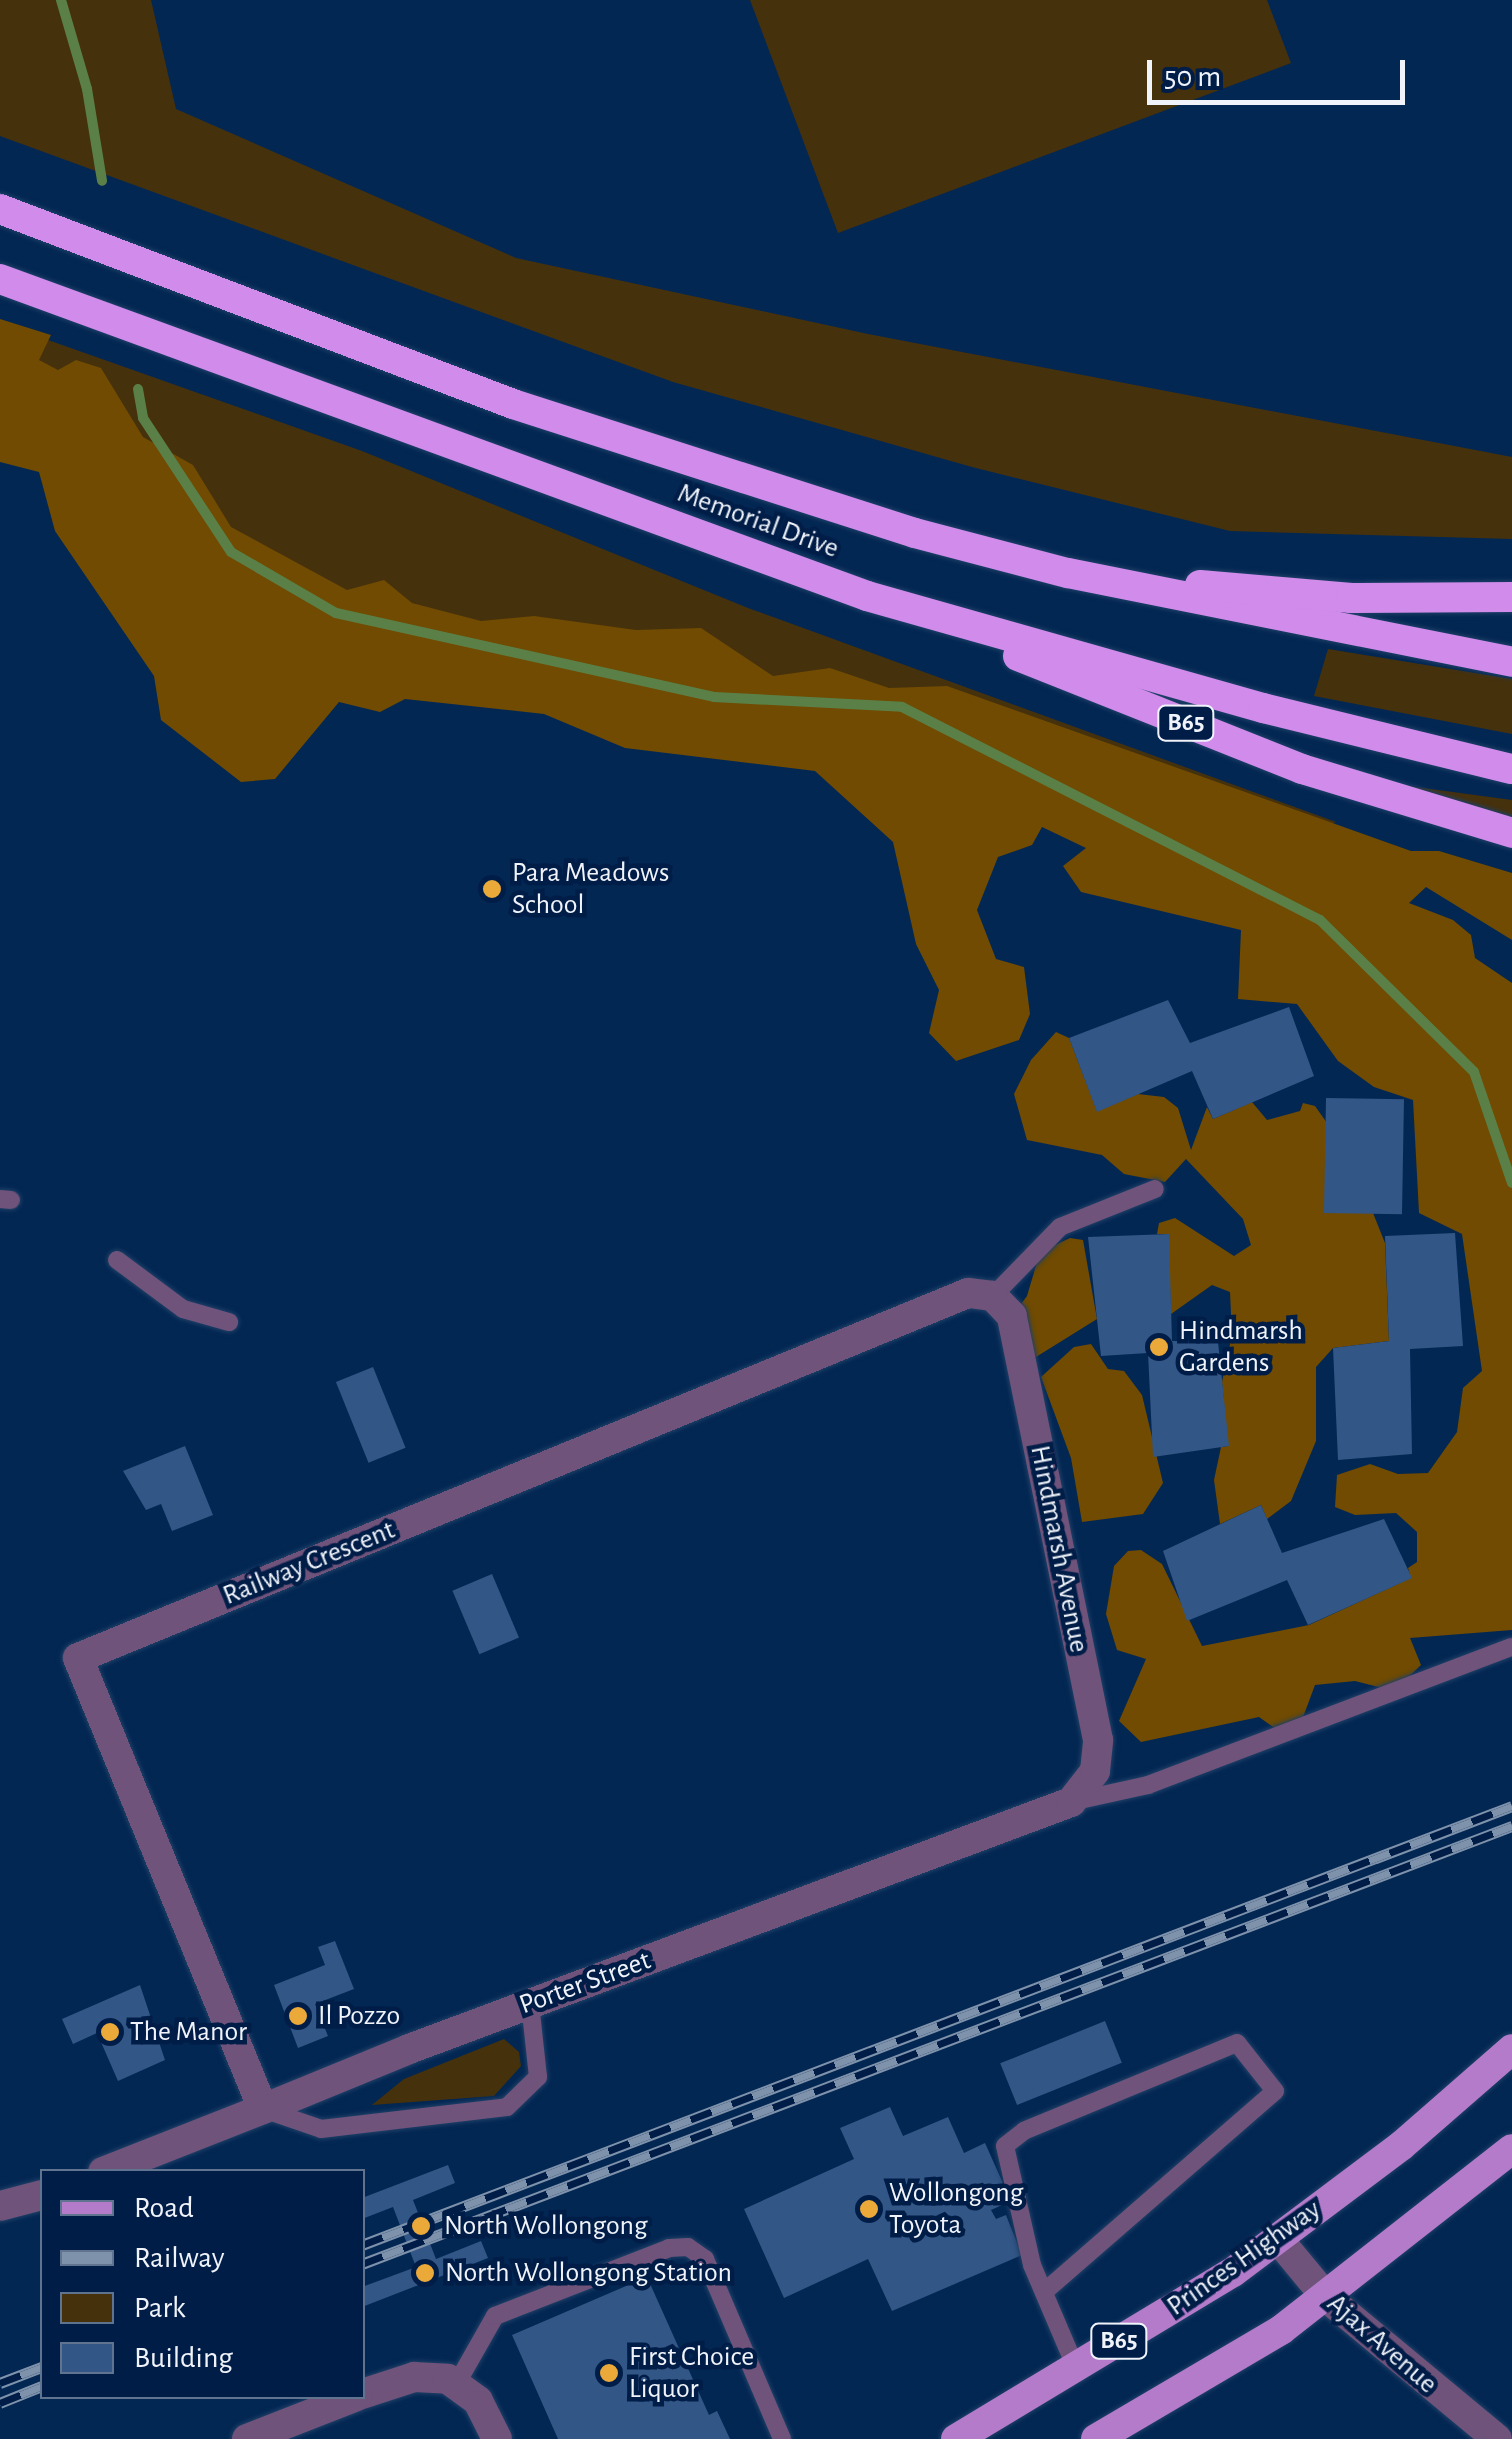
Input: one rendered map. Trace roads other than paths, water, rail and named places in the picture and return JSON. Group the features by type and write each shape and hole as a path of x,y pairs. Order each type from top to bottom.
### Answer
{"highway":[{"name":"Memorial Drive","path":"0,207 514,404 915,533 1068,572 1512,662"},
{"name":"Memorial Drive","path":"5,282 867,596 1263,708 1512,769"},
{"path":"1068,572 1351,598 1512,596"},
{"name":"B65","path":"867,596 1302,769 1512,833"}],"main road":[{"name":"Princes Highway","path":"956,2439 1076,2368 1278,2239 1401,2146 1512,2050"},
{"name":"B65","path":"1096,2439 1326,2297 1512,2148"}],"street":[{"name":"Railway Crescent","path":"263,2109 78,1658 968,1293 993,1296"},
{"name":"Hindmarsh Avenue","path":"993,1296 1012,1316 1098,1740 1095,1771 1071,1802"},
{"name":"Porter Street","path":"111,2169 530,2003 1071,1802"},
{"path":"0,2206 40,2196"},
{"name":"Ajax Avenue","path":"1278,2239 1326,2297 1497,2439"},
{"path":"365,2393 414,2376 452,2381 478,2401 497,2439"},
{"path":"247,2439 350,2399"}],"lane":[{"path":"993,1296 1060,1227 1155,1189"},
{"path":"117,1260 183,1308 229,1322"},
{"path":"1071,1802 1148,1786 1512,1647"},
{"path":"263,2109 321,2129 507,2107 538,2077 530,2003"},
{"path":"1044,2292 1275,2091 1237,2043 1010,2140 1003,2157 1044,2292 1076,2368"},
{"path":"452,2381 495,2316 669,2248 688,2248 705,2259 782,2439"}],"waterway":[{"path":"61,0 87,89 102,181"},
{"path":"138,389 143,418 231,552 336,613 714,697 902,707 1320,920 1474,1072 1512,1183"}],"railway":[{"path":"365,2244 1512,1806"},
{"path":"365,2263 1512,1826"},
{"path":"0,2383 40,2368"},
{"path":"0,2403 40,2387"}],"place":[{"name":"Para Meadows School","path":"492,889"},
{"name":"Hindmarsh Gardens","path":"1159,1347"},
{"name":"Il Pozzo","path":"298,2016"},
{"name":"The Manor","path":"110,2032"},
{"name":"Wollongong Toyota","path":"869,2209"},
{"name":"North Wollongong","path":"421,2226"},
{"name":"North Wollongong Station","path":"425,2273"},
{"name":"First Choice Liquor","path":"609,2373"}]}
